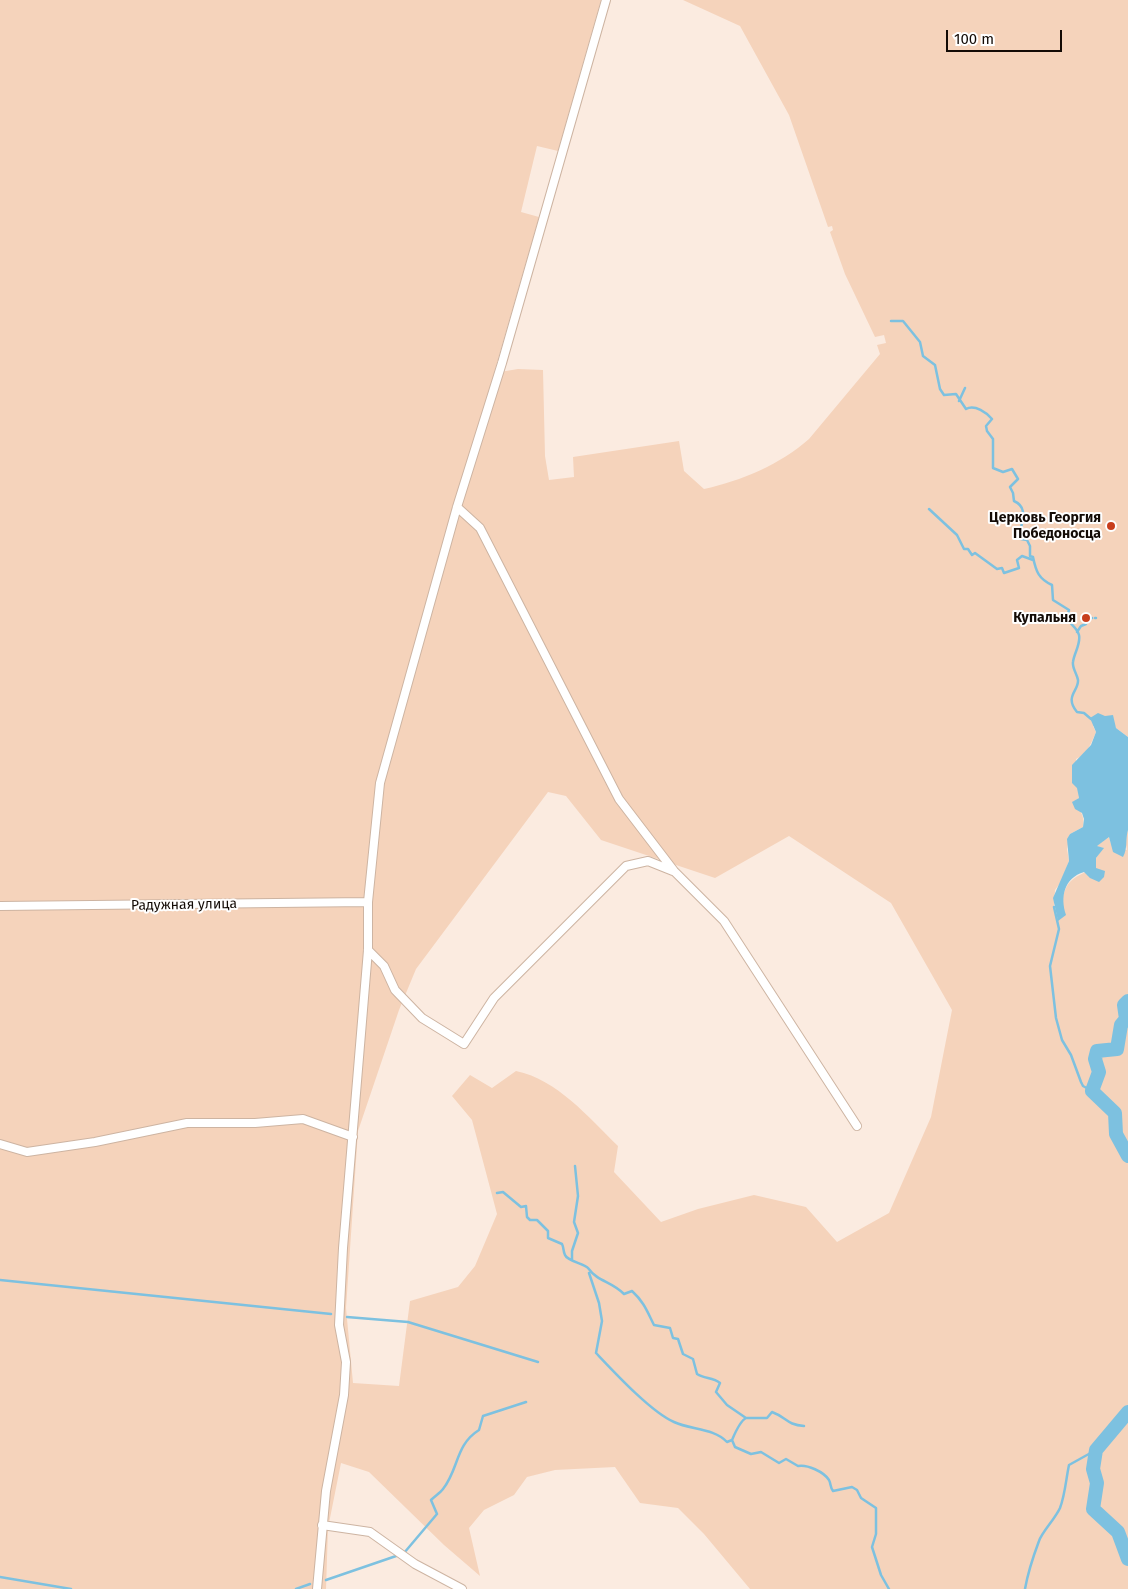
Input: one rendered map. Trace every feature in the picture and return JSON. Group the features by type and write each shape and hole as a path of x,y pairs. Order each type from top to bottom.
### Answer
{"street":[{"path":"317,1589 326,1491 344,1395 346,1362 339,1325 368,950 368,902 380,783 457,507 502,363 606,0"},
{"path":"457,507 480,528 619,799 674,871 724,921 857,1126"},
{"path":"368,950 384,966 395,990 422,1018 464,1044 494,998 626,866 648,861 674,871"},
{"name":"Радужная улица","path":"0,906 368,902"},
{"path":"0,1144 28,1152 95,1142 187,1123 255,1123 303,1119 353,1137"},
{"path":"322,1525 370,1532 415,1564 462,1589"}],"shaded area":[{"path":"0,0 601,0 558,151 537,146 521,212 539,217 494,373 518,369 543,370 545,456 549,480 574,477 573,457 679,441 684,471 704,489 718,486 760,470 798,448 809,439 880,354 877,345 886,343 884,335 875,337 845,274 830,232 833,230 832,226 828,227 789,115 740,26 683,0 1128,0 1128,737 1116,728 1113,721 1093,726 1096,732 1090,744 1086,751 1076,759 1079,798 1073,802 1083,816 1083,827 1070,834 1067,849 1069,861 1061,882 1055,890 1054,907 1058,920 1062,899 1067,886 1076,877 1096,868 1096,858 1103,848 1096,846 1109,837 1111,844 1127,850 1125,840 1128,830 1128,1589 750,1589 704,1534 678,1508 640,1503 615,1467 555,1470 527,1477 514,1495 484,1510 469,1528 480,1576 444,1545 369,1472 341,1463 328,1528 326,1589 0,1589","holes":["548,792 566,796 601,840 715,878 789,836 891,903 952,1010 931,1117 889,1213 837,1242 806,1207 754,1195 698,1209 661,1222 614,1172 618,1146 572,1101 545,1082 516,1071 492,1088 470,1075 452,1096 472,1120 497,1214 475,1266 458,1287 410,1301 399,1386 353,1383 346,1308 358,1131 399,1010 416,969"]}],"water":[{"path":"1098,713 1105,716 1113,715 1116,728 1128,737 1128,830 1125,850 1123,857 1113,852 1109,837 1097,846 1104,848 1096,858 1096,868 1105,871 1104,877 1099,882 1090,878 1084,872 1072,879 1065,889 1064,895 1063,902 1066,915 1058,921 1053,898 1069,861 1067,839 1070,834 1083,827 1084,819 1082,813 1075,809 1072,802 1079,798 1077,788 1072,783 1072,765 1091,745 1096,732 1090,718"}],"waterway":[{"path":"891,321 903,321 920,342 923,356 935,365 940,389 944,395 956,394 966,409 977,408 992,419 986,426 993,439 993,468 1003,472 1012,469 1018,479 1010,487 1014,501 1019,504 1023,513 1021,539 1027,540 1030,546 1030,556 1033,557 1039,574 1052,585 1053,600 1069,610 1069,621 1078,631 1079,642 1073,664 1078,684 1073,694 1072,702 1077,712 1084,713 1091,719"},
{"path":"959,401 965,388"},
{"path":"929,509 957,535 964,549 968,549 972,555 975,553 997,569 1002,568 1004,573 1019,568 1017,560 1022,556 1033,560"},
{"path":"1077,632 1081,626 1086,624 1087,619 1092,618"},
{"path":"1054,907 1059,929 1050,966 1056,1018 1062,1040 1071,1055 1081,1082 1083,1086 1092,1091"},
{"path":"1128,1001 1124,1005 1126,1019 1121,1025 1117,1049 1097,1051 1095,1059 1099,1072 1092,1091 1115,1113 1116,1134 1128,1156"},
{"path":"572,1259 572,1251 578,1233 574,1222 578,1196 575,1166"},
{"path":"497,1193 503,1192 521,1207 526,1206 527,1217 530,1220 537,1220 548,1231 548,1238 562,1244 566,1257 586,1267 596,1276 624,1294 632,1291 642,1303 654,1325 670,1328 673,1338 678,1339 683,1354 693,1359 697,1374 720,1383 716,1392 727,1405 746,1418 767,1418 772,1412 794,1424 804,1426"},
{"path":"589,1273 599,1303 602,1321 596,1353 633,1391 665,1417 681,1425 716,1434 727,1442 732,1440"},
{"path":"0,1280 331,1314"},
{"path":"347,1317 408,1322 538,1362"},
{"path":"404,1553 437,1514 431,1500 442,1490 448,1481 461,1450 471,1436 479,1430 483,1416 526,1402"},
{"path":"1128,1412 1096,1450 1093,1469 1097,1483 1093,1509 1118,1532 1128,1559"},
{"path":"746,1418 740,1424 732,1440 735,1447 751,1454 761,1452 779,1463 786,1459 798,1466 815,1469 827,1477 833,1491 852,1487 857,1490 861,1498 876,1508 876,1534 872,1547 881,1575 889,1589"},
{"path":"1025,1589 1039,1541 1060,1508 1069,1465 1096,1450"},
{"path":"326,1580 399,1555"},
{"path":"0,1577 71,1589"},
{"path":"296,1589 310,1584"}],"place":[{"name":"Церковь Георгия Победоносца","path":"1111,526"},
{"name":"Купальня","path":"1086,618"}]}
